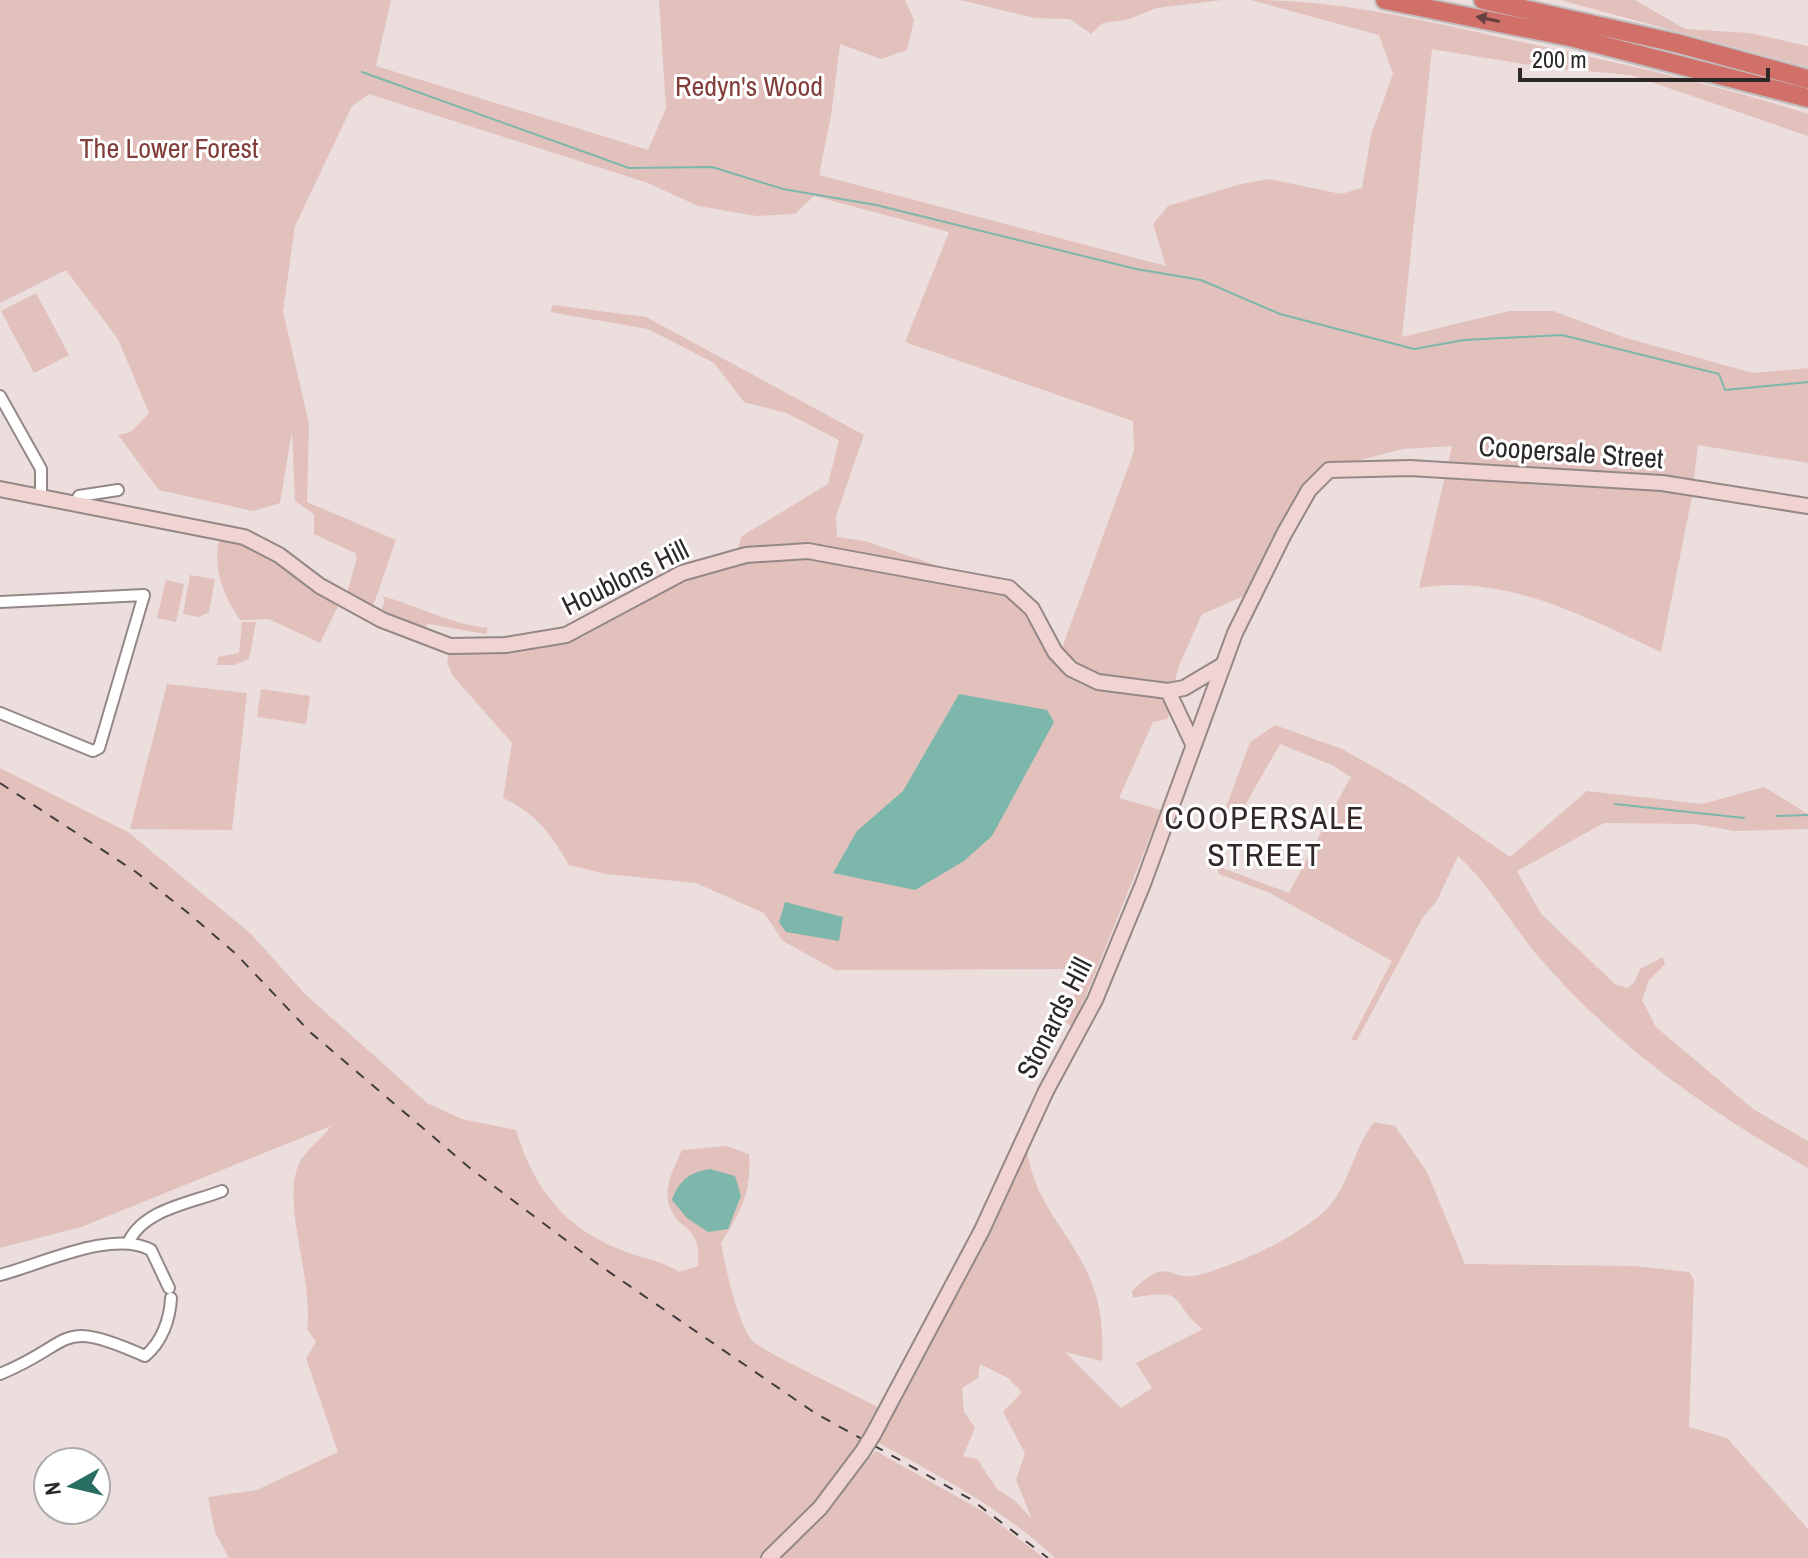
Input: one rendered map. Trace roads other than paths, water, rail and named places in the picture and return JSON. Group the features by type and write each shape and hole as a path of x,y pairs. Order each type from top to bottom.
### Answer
{"highway":[{"path":"1385,0 1570,37 1808,98"},
{"path":"1483,0 1676,43 1808,79"}],"street":[{"path":"2,403 41,469 41,497"},
{"name":"Coopersale Street","path":"1329,470 1410,468 1662,483 1808,506"},
{"name":"Stonards Hill","path":"769,1558 820,1508 863,1451 982,1230 1046,1091 1095,1000 1148,870 1221,666 1284,534 1309,490 1329,470"},
{"name":"Houblons Hill","path":"0,489 230,533 268,549 320,586 382,620 450,646 506,645 566,635 682,573 746,555 808,551 1009,588 1032,609 1055,652 1071,669 1098,682 1168,691 1184,688 1221,666"},
{"path":"75,504 79,496 118,490"},
{"path":"0,602 144,595 99,748 93,751 0,713"},
{"path":"1168,691 1193,744"},
{"path":"129,1241 136,1228 150,1217 222,1191"},
{"path":"0,1275 107,1243 129,1241 151,1250 170,1293 170,1314 155,1347 145,1356 102,1337 79,1333 54,1342 0,1374"}],"waterway":[{"path":"362,72 629,168 712,167 783,189 876,205 1136,269 1201,280 1280,314 1414,349 1464,340 1562,335 1719,374 1725,390 1808,382"},
{"path":"1615,804 1744,818"},
{"path":"1777,816 1808,815"}],"railway":[{"path":"0,783 136,872 187,912 236,954 310,1032 471,1169 599,1265 815,1413 972,1500 1048,1558"}],"district":[{"name":"COOPERSALE STREET","path":"1265,836"}],"park label":[{"name":"Redyn's Wood","path":"749,86"},
{"name":"The Lower Forest","path":"169,148"}]}
